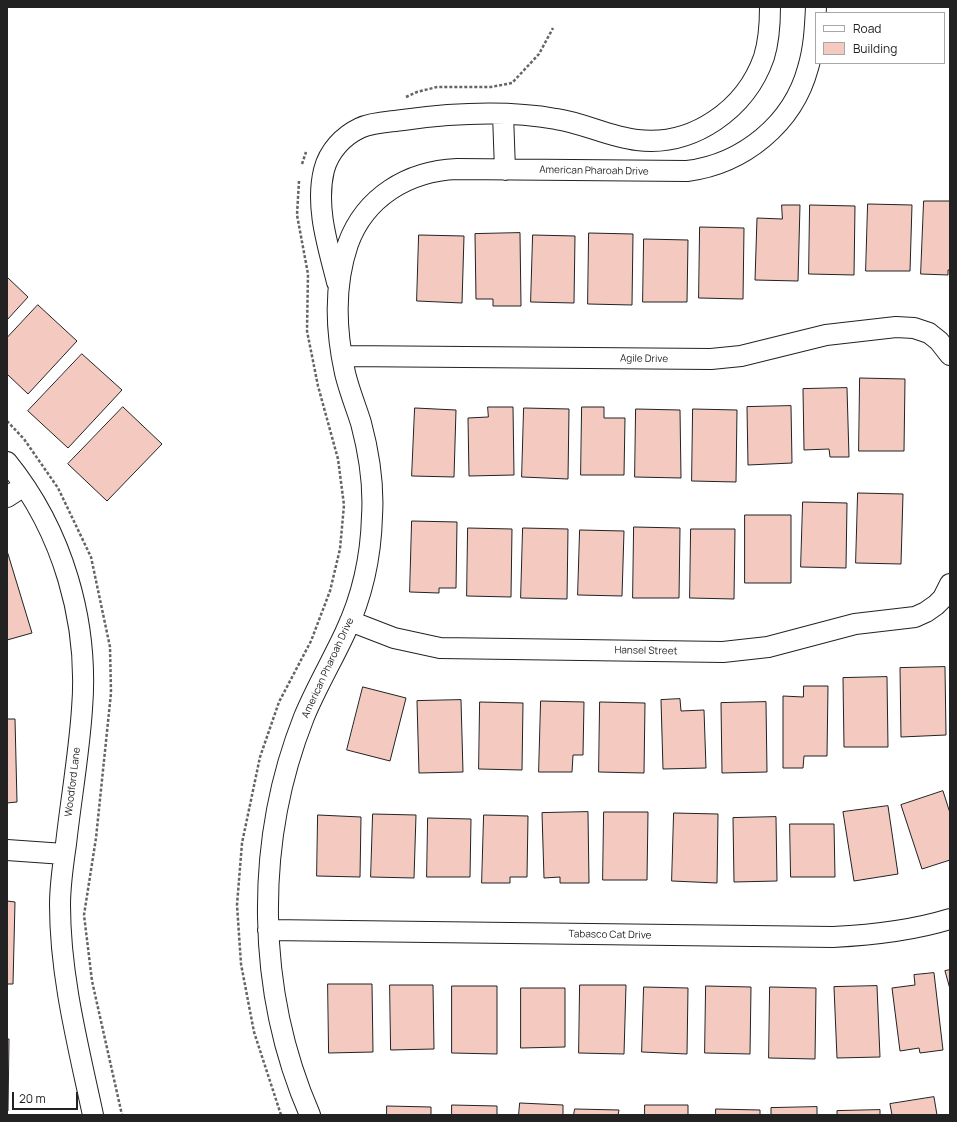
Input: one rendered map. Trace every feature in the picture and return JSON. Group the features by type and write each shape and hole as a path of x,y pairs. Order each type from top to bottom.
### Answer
{"street":[{"name":"American Pharoah Drive","path":"339,289 322,215 324,170 327,161 337,145 352,132 376,124 451,113 530,115 558,119 584,125 618,137 638,140 663,140 687,135 701,129 726,112 741,98 752,82 765,55 768,40 770,7"},
{"name":"American Pharoah Drive","path":"310,1115 292,1068 278,1012 273,981 268,930 270,859 276,818 287,768 312,700 350,621 360,592 371,539 372,500 366,446 342,356 339,330 339,289 347,249 356,228 369,208 394,187 415,176 443,170 687,172 711,167 729,161 750,149 763,139 778,123 797,95 808,70 812,54 815,19"},
{"path":"503,114 505,170"},
{"name":"Agile Drive","path":"342,356 711,360 748,355 826,335 896,327 908,327 923,330 945,348"},
{"name":"Woodford Lane","path":"7,462 41,514 62,560 72,592 81,642 83,676 82,710 64,854 60,902 63,964 93,1115"},
{"path":"7,497 24,486"},
{"name":"Hansel Street","path":"350,621 394,638 440,648 723,652 768,647 855,624 915,617 926,612 938,603 950,584"},
{"path":"7,850 64,854"},
{"name":"Tabasco Cat Drive","path":"268,930 833,937 886,933 950,919"}],"path":[{"path":"403,98 417,92 437,87 491,87 512,83 539,54 553,28"},
{"path":"301,171 303,156 307,151"},
{"path":"281,1115 254,1032 241,964 237,905 242,843 260,757 277,708 311,641 330,591 340,549 344,505 338,459 318,386 307,331 308,274 297,215 299,178"}],"building":[{"path":"924,201 950,201 950,270 948,270 948,275 921,274"},
{"path":"868,204 912,205 910,271 866,271"},
{"path":"782,205 800,205 798,281 755,280 757,218 782,219"},
{"path":"810,205 855,206 854,275 809,274"},
{"path":"700,227 744,228 743,299 699,298"},
{"path":"520,233 521,306 493,306 493,299 476,299 475,234"},
{"path":"589,233 633,234 632,305 588,304"},
{"path":"419,235 464,236 462,303 417,301"},
{"path":"533,235 575,236 574,303 531,302"},
{"path":"644,239 688,240 687,302 643,302"},
{"path":"7,277 28,297 7,320"},
{"path":"38,305 77,341 28,394 7,374 7,338"},
{"path":"82,354 122,390 68,448 28,411"},
{"path":"860,378 905,379 904,451 859,451"},
{"path":"847,388 849,457 830,457 829,449 804,450 803,389"},
{"path":"791,406 792,463 748,465 747,407"},
{"path":"123,407 162,444 107,501 68,464"},
{"path":"488,407 513,407 514,475 469,476 468,418 488,417"},
{"path":"582,407 604,407 604,418 625,418 624,475 581,475"},
{"path":"415,408 456,410 454,477 412,476"},
{"path":"524,408 569,409 568,479 522,477"},
{"path":"636,409 680,410 681,478 635,477"},
{"path":"693,409 737,410 736,482 692,481"},
{"path":"858,493 903,494 901,564 856,563"},
{"path":"803,502 847,503 846,568 801,567"},
{"path":"745,515 791,515 791,583 745,583"},
{"path":"412,521 457,522 456,588 439,588 439,593 410,592"},
{"path":"634,527 680,528 679,598 633,598"},
{"path":"468,528 512,529 511,597 467,596"},
{"path":"523,528 568,529 567,599 521,598"},
{"path":"691,529 735,529 734,599 690,598"},
{"path":"580,530 624,531 622,596 578,595"},
{"path":"8,554 32,633 7,640 7,555"},
{"path":"945,667 946,735 901,737 900,668"},
{"path":"887,677 888,747 844,747 843,678"},
{"path":"804,686 828,686 827,756 804,756 803,768 783,768 783,696 803,697"},
{"path":"363,687 406,698 390,761 347,750"},
{"path":"680,699 681,711 704,710 706,768 663,769 661,700"},
{"path":"461,700 463,772 419,773 417,701"},
{"path":"541,701 584,702 583,755 573,755 572,772 539,772"},
{"path":"480,702 523,703 522,770 479,769"},
{"path":"600,702 645,703 644,773 599,772"},
{"path":"766,702 767,772 722,773 721,703"},
{"path":"7,719 15,719 17,802 7,803"},
{"path":"943,791 950,813 950,860 922,869 901,805"},
{"path":"888,806 898,874 854,881 843,812"},
{"path":"588,812 589,883 560,883 560,877 544,878 542,813"},
{"path":"604,812 648,812 647,880 603,880"},
{"path":"674,813 718,814 717,883 672,881"},
{"path":"373,814 416,815 414,878 371,877"},
{"path":"318,815 361,817 360,877 317,876"},
{"path":"484,815 528,816 527,877 510,877 510,883 482,883"},
{"path":"776,817 777,881 734,882 733,818"},
{"path":"428,818 471,819 470,877 427,877"},
{"path":"790,824 834,824 835,877 791,877"},
{"path":"7,901 15,902 13,984 7,984"},
{"path":"950,970 950,989 945,971"},
{"path":"934,973 943,1050 920,1053 919,1048 900,1051 892,988 915,985 914,975"},
{"path":"328,984 372,984 373,1052 329,1053"},
{"path":"390,985 433,985 434,1049 391,1050"},
{"path":"580,985 626,985 624,1054 579,1053"},
{"path":"452,986 497,986 497,1054 452,1053"},
{"path":"706,986 751,987 750,1054 705,1053"},
{"path":"877,986 880,1057 837,1058 834,987"},
{"path":"644,987 688,988 687,1054 642,1052"},
{"path":"770,987 816,988 815,1059 769,1058"},
{"path":"521,988 565,988 565,1047 521,1048"},
{"path":"7,1039 9,1039 8,1111 7,1111"},
{"path":"934,1097 937,1115 892,1115 890,1104"},
{"path":"520,1103 563,1105 563,1115 519,1115"},
{"path":"452,1105 497,1106 497,1115 452,1115"},
{"path":"645,1105 688,1105 688,1115 645,1115"},
{"path":"387,1106 431,1107 431,1115 387,1115"},
{"path":"817,1107 817,1115 771,1115 771,1108"},
{"path":"575,1109 619,1110 618,1115 574,1115"},
{"path":"716,1109 760,1110 760,1115 716,1115"},
{"path":"880,1110 880,1115 837,1115 837,1111"}]}
